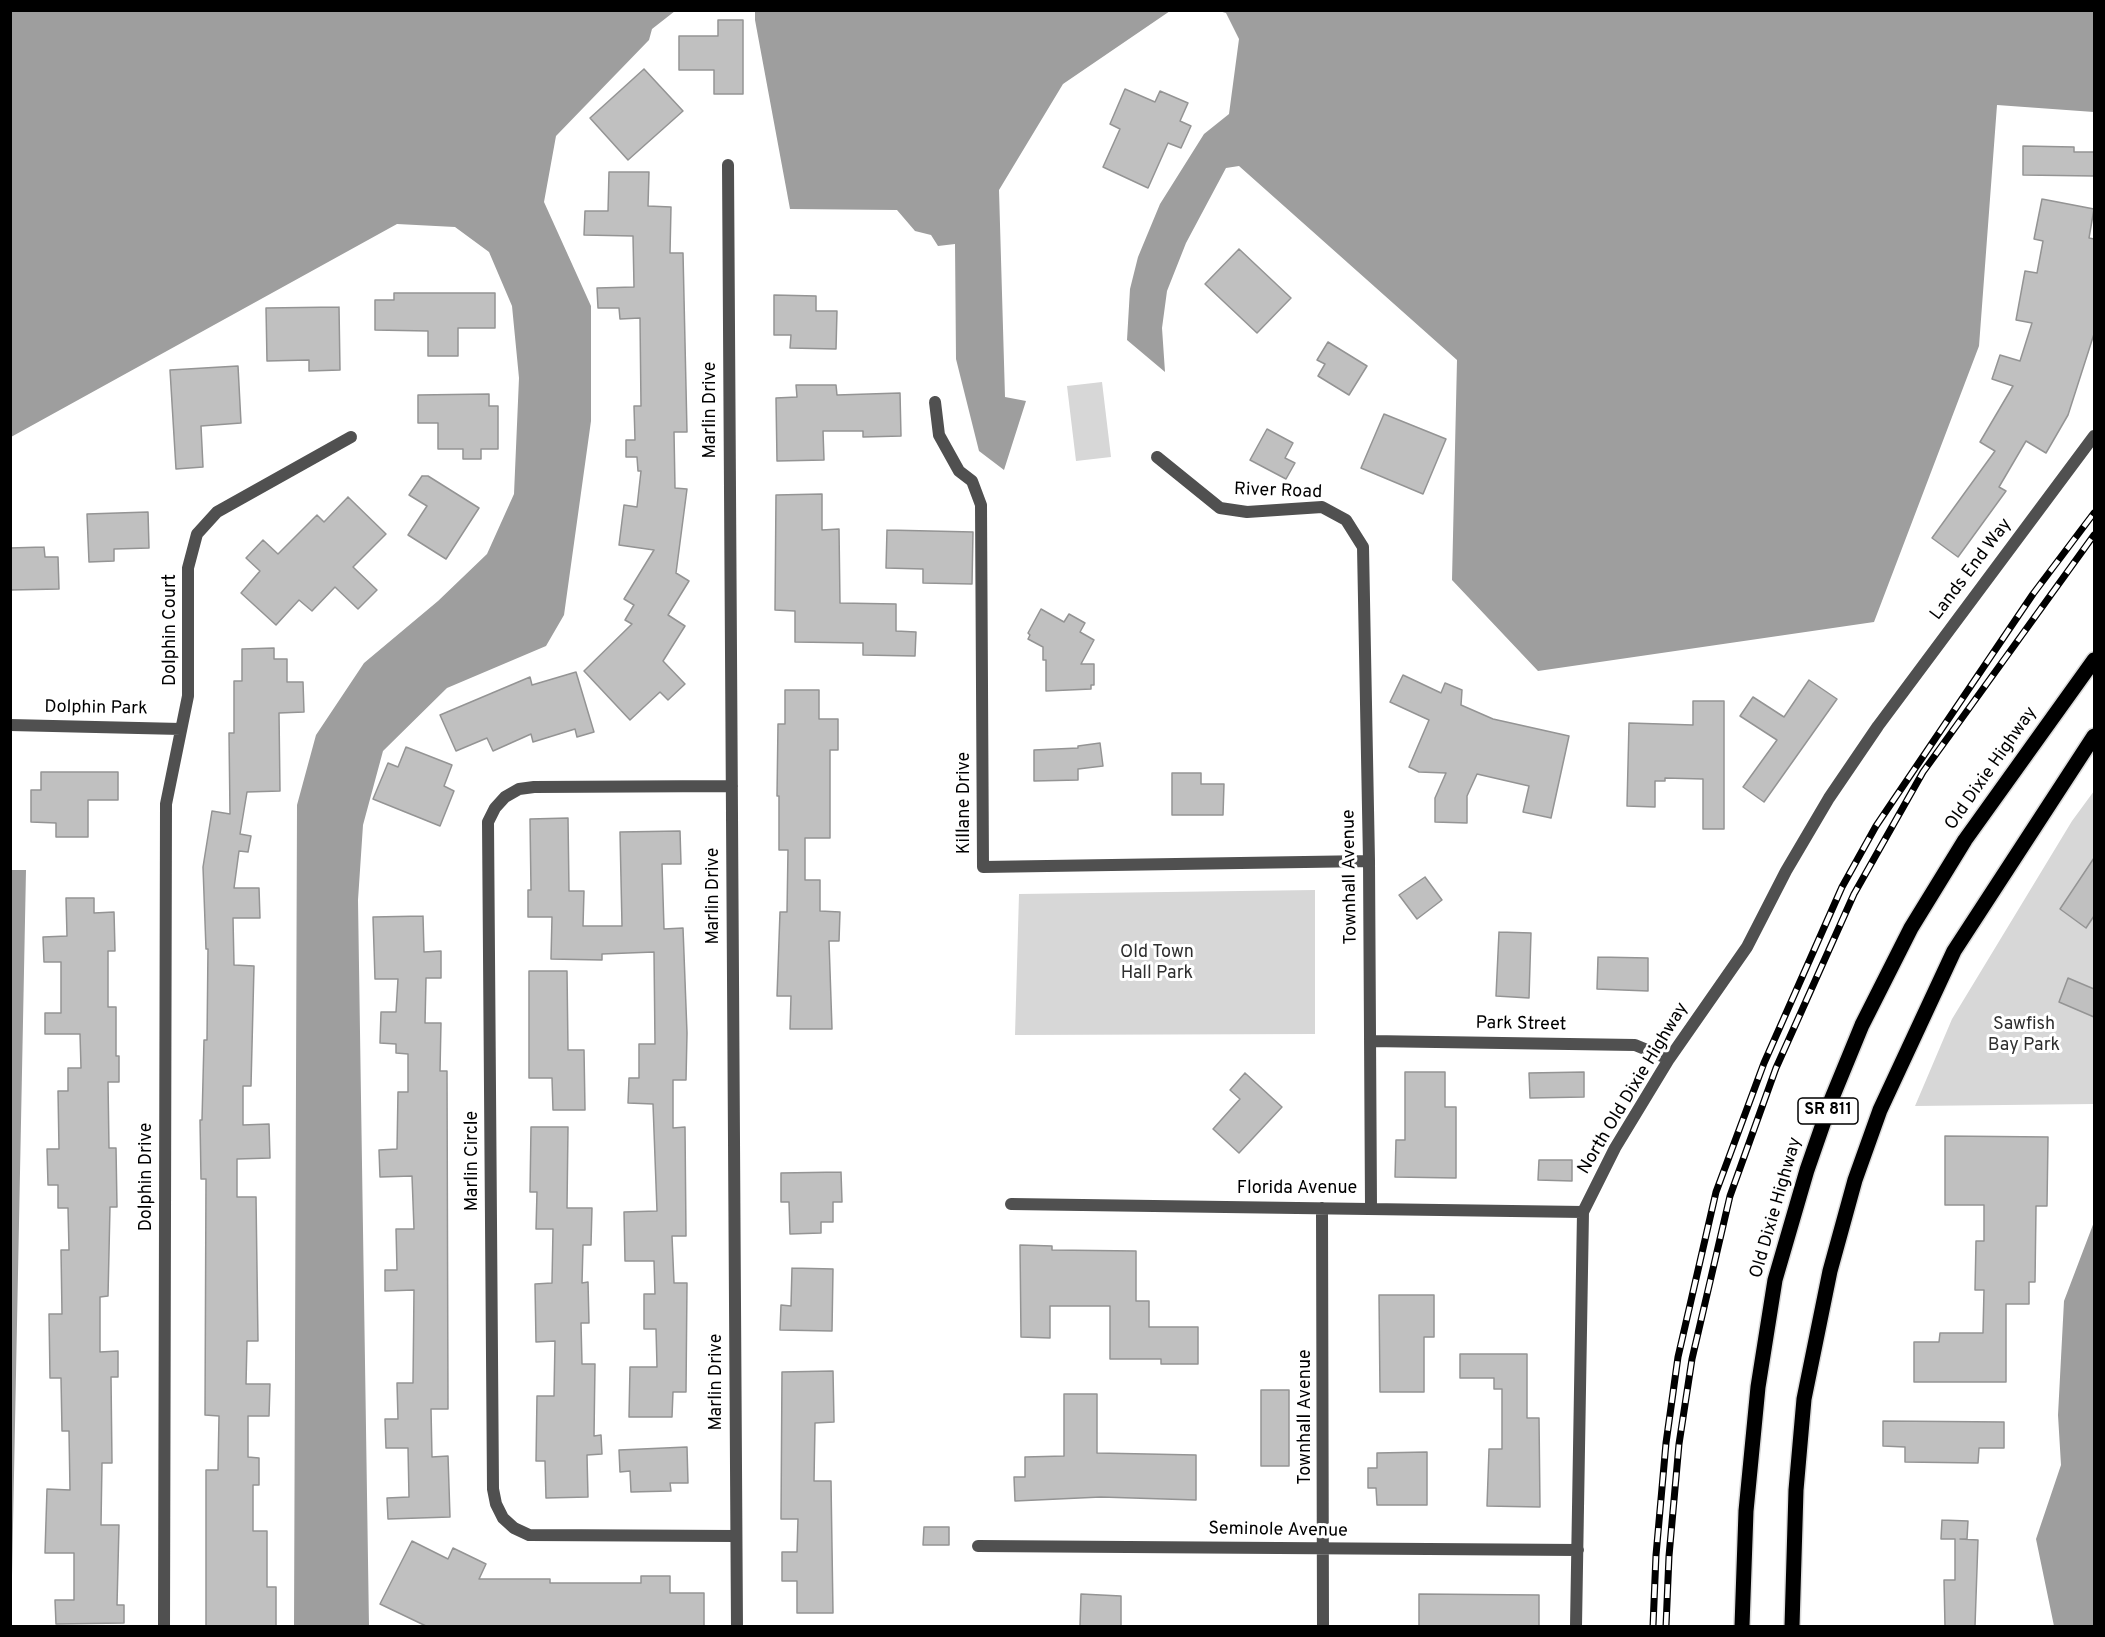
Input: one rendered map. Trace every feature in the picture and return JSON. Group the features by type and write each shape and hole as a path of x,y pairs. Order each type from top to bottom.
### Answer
{"main road":[{"name":"Old Dixie Highway","path":"1742,1626 1747,1499 1758,1387 1775,1280 1807,1170 1832,1098 1862,1025 1911,928 1965,840 2094,660"},
{"name":"SR 811","path":"1792,1626 1796,1490 1804,1399 1830,1271 1855,1180 1880,1110 1954,951 2094,736"}],"street":[{"name":"Marlin Drive","path":"728,165 737,1626"},
{"name":"Killane Drive","path":"935,402 939,435 959,471 972,481 981,505 983,867 1369,861"},
{"name":"Lands End Way","path":"1878,726 2094,436"},
{"name":"Dolphin Court","path":"181,729 188,696 188,568 197,534 217,512 351,437"},
{"name":"River Road","path":"1157,457 1220,508 1247,512 1322,507 1346,520 1363,547"},
{"name":"Townhall Avenue","path":"1363,547 1369,861 1371,1207"},
{"name":"Dolphin Park","path":"10,725 181,729"},
{"name":"North Old Dixie Highway","path":"1576,1626 1583,1212 1615,1148 1669,1059 1747,947 1786,871 1830,798 1878,726"},
{"name":"Dolphin Drive","path":"164,1626 166,804 181,729"},
{"name":"Marlin Circle","path":"732,786 519,789 505,797 495,808 488,822 493,1489 496,1504 503,1518 514,1528 529,1535 736,1536"},
{"name":"Park Street","path":"1370,1041 1635,1045 1669,1059"},
{"name":"Florida Avenue","path":"1011,1204 1371,1207 1583,1212"},
{"name":"Townhall Avenue","path":"1322,1208 1323,1626"},
{"name":"Seminole Avenue","path":"978,1546 1578,1550"}],"green space":[{"path":"1102,382 1111,457 1076,461 1067,386"},
{"name":"Sawfish Bay Park","path":"2094,791 2094,1104 1915,1106 1952,1019 2072,821"},
{"name":"Old Town Hall Park","path":"1315,890 1315,1034 1015,1035 1019,894"}],"shaded area":[{"path":"11,10 675,11 652,29 649,40 556,136 544,202 591,306 591,421 564,615 546,646 447,688 383,751 363,825 358,900 369,1626 294,1626 297,805 316,735 364,663 438,601 487,554 514,494 519,378 512,306 489,252 455,227 397,224 11,437"},
{"path":"755,11 1170,11 1063,84 999,190 1005,397 1026,401 1004,470 979,451 956,359 955,244 938,246 931,235 915,231 897,210 790,209"},
{"path":"1219,11 2094,11 2094,112 1997,105 1979,346 1874,622 1538,671 1452,580 1457,360 1239,166 1226,168 1186,243 1167,291 1162,328 1165,372 1127,340 1130,289 1138,257 1160,204 1204,134 1229,114 1239,39 1226,13"},
{"path":"10,870 26,870 11,1626 10,1626"},
{"path":"2094,1222 2094,1626 2054,1626 2036,1539 2061,1465 2058,1415 2064,1301"}],"building":[{"path":"718,20 743,20 743,94 714,94 714,70 679,70 679,36 718,36"},
{"path":"644,69 683,111 628,160 590,118"},
{"path":"1125,89 1155,102 1160,91 1188,103 1180,121 1191,126 1181,148 1168,143 1148,188 1103,167 1120,129 1110,124"},
{"path":"2023,146 2074,147 2074,152 2094,152 2094,176 2023,175"},
{"path":"609,172 649,172 648,206 671,207 670,253 683,253 687,432 674,432 675,488 687,489 676,573 689,581 668,615 685,626 663,661 685,684 668,700 660,692 630,720 584,671 632,624 625,620 634,605 624,599 654,550 619,545 624,505 637,507 641,471 638,471 637,457 626,457 626,440 635,440 634,406 641,406 640,318 620,319 619,308 598,308 597,288 634,287 633,236 584,235 585,211 608,211"},
{"path":"2042,199 2094,209 2089,238 2094,239 2094,334 2068,415 2046,453 2026,441 1999,487 2006,491 1958,557 1932,538 1995,451 1980,442 2013,386 1992,379 2000,355 2020,361 2032,323 2016,320 2025,271 2037,273 2043,241 2034,239"},
{"path":"1239,249 1291,298 1257,333 1205,284"},
{"path":"394,293 495,293 495,328 458,328 458,356 428,356 428,331 375,330 375,300 394,300"},
{"path":"774,295 816,296 816,311 837,311 836,349 790,348 791,335 774,335"},
{"path":"339,307 340,370 309,371 309,360 267,361 266,308"},
{"path":"1328,342 1367,366 1349,395 1318,376 1325,364 1317,360"},
{"path":"238,366 241,423 201,426 203,467 176,469 170,370"},
{"path":"796,385 836,385 837,395 900,393 901,436 863,437 863,431 823,431 824,460 777,461 776,398 797,397"},
{"path":"489,394 489,406 498,406 498,449 481,449 481,459 463,459 463,449 438,449 438,423 418,423 418,395"},
{"path":"1384,414 1446,439 1423,494 1361,468"},
{"path":"1267,429 1293,443 1285,458 1295,463 1286,479 1250,460"},
{"path":"422,476 428,476 479,508 446,559 408,535 427,506 409,495"},
{"path":"822,494 822,530 839,529 840,603 896,604 896,631 916,632 915,656 863,655 863,643 795,642 795,611 775,610 776,495"},
{"path":"348,497 386,534 353,567 377,590 358,609 335,587 312,611 299,600 276,625 241,593 260,571 246,558 263,540 278,554 317,515 324,522"},
{"path":"148,512 149,548 114,549 114,561 89,562 87,514"},
{"path":"887,530 973,532 972,584 923,583 923,569 886,568"},
{"path":"44,547 45,557 58,557 59,589 10,590 10,548"},
{"path":"1041,609 1064,622 1069,614 1085,623 1080,632 1094,640 1081,664 1094,664 1094,685 1091,685 1091,689 1046,691 1046,660 1043,660 1043,647 1028,639 1030,635 1028,633"},
{"path":"274,648 274,659 287,659 287,682 303,682 304,712 279,713 280,791 247,792 240,834 251,836 248,852 239,851 234,888 259,888 260,918 233,918 234,965 254,966 251,1086 243,1086 243,1125 269,1124 270,1158 237,1159 237,1197 256,1197 258,1341 247,1341 246,1384 270,1384 269,1416 248,1416 248,1457 259,1458 259,1485 253,1485 253,1531 267,1531 267,1587 276,1587 276,1626 206,1626 206,1470 218,1470 219,1416 205,1415 206,1179 201,1179 200,1120 202,1120 204,1040 207,1040 208,949 206,949 203,867 212,811 230,814 229,733 234,733 234,681 242,681 242,649"},
{"path":"576,672 594,732 577,737 575,729 533,742 531,734 493,751 487,738 456,751 440,715 530,677 532,685"},
{"path":"1403,675 1441,693 1445,683 1462,690 1461,705 1493,719 1569,736 1551,818 1523,812 1529,786 1477,774 1467,796 1467,823 1435,822 1435,798 1446,773 1419,772 1409,767 1429,720 1390,702"},
{"path":"1809,680 1837,699 1764,802 1743,787 1777,740 1740,716 1753,697 1784,717"},
{"path":"785,690 819,690 819,719 838,719 838,750 830,750 830,838 805,838 805,880 820,880 820,911 840,912 839,941 829,941 832,1029 790,1029 791,996 777,996 780,912 787,912 788,850 779,850 779,796 777,796 778,724 785,724"},
{"path":"1693,701 1724,701 1724,829 1703,829 1703,779 1665,778 1665,781 1655,781 1655,807 1627,806 1629,723 1693,725"},
{"path":"1100,743 1103,766 1078,769 1078,780 1034,781 1034,750 1078,748 1078,746"},
{"path":"406,747 452,765 444,786 454,791 440,826 373,799 388,763 398,767"},
{"path":"41,772 118,772 118,800 88,800 88,837 56,837 56,823 31,822 31,790 41,790"},
{"path":"1172,773 1201,773 1201,784 1224,784 1223,815 1172,815"},
{"path":"568,818 569,891 584,891 583,926 622,926 620,832 680,831 681,864 662,864 664,929 683,928 687,1033 686,1080 673,1080 673,1128 685,1127 686,1236 672,1236 674,1283 687,1283 686,1392 673,1392 672,1417 629,1417 630,1367 657,1367 656,1329 644,1329 644,1294 655,1294 654,1261 625,1261 624,1212 657,1211 653,1104 628,1103 629,1078 639,1078 639,1044 655,1044 654,952 602,954 602,960 551,959 552,917 528,917 528,890 531,890 530,819"},
{"path":"2094,858 2094,916 2086,928 2060,909"},
{"path":"1425,877 1442,900 1417,919 1399,895"},
{"path":"66,898 94,898 94,913 114,912 115,951 108,951 108,1007 116,1007 116,1056 119,1056 119,1082 108,1082 109,1148 116,1148 117,1207 110,1207 108,1296 100,1297 100,1352 118,1351 118,1377 111,1377 112,1463 102,1463 101,1525 119,1525 117,1605 124,1605 124,1623 56,1624 55,1600 74,1600 74,1553 45,1553 47,1489 70,1490 69,1431 62,1431 61,1378 50,1378 49,1314 62,1314 61,1250 69,1250 68,1208 58,1208 58,1185 48,1185 47,1149 59,1149 58,1091 68,1091 68,1068 81,1068 80,1034 45,1034 45,1013 61,1013 61,962 44,962 43,937 67,936"},
{"path":"423,916 424,952 441,951 441,978 426,978 425,1023 441,1023 440,1071 447,1071 448,1409 431,1409 432,1457 448,1456 450,1517 388,1519 387,1498 409,1497 408,1448 386,1448 385,1419 398,1419 397,1383 413,1383 414,1290 385,1291 385,1270 397,1270 396,1229 414,1229 412,1176 380,1177 379,1150 397,1149 398,1092 408,1092 408,1054 396,1053 396,1044 380,1043 381,1012 396,1012 398,979 375,979 373,917"},
{"path":"1499,932 1531,933 1529,998 1496,996"},
{"path":"1598,957 1648,958 1648,991 1597,989"},
{"path":"529,971 567,971 568,1050 584,1050 585,1110 553,1110 552,1078 529,1078"},
{"path":"2068,978 2094,989 2094,1017 2059,1002"},
{"path":"1405,1072 1445,1072 1445,1107 1456,1107 1456,1178 1395,1177 1396,1140 1405,1140"},
{"path":"1584,1072 1584,1097 1530,1098 1529,1073"},
{"path":"1245,1073 1282,1107 1239,1153 1213,1129 1240,1099 1230,1090"},
{"path":"531,1127 568,1127 567,1208 592,1208 591,1245 583,1245 582,1283 588,1282 589,1323 581,1323 582,1364 595,1364 594,1436 601,1435 602,1454 587,1455 588,1497 546,1498 545,1461 536,1461 537,1396 554,1396 555,1341 536,1342 535,1284 552,1283 553,1229 536,1229 537,1192 530,1192"},
{"path":"1945,1136 2048,1137 2047,1206 2036,1206 2035,1282 2029,1282 2029,1304 2006,1304 2006,1382 1914,1382 1914,1342 1939,1342 1940,1333 1983,1333 1984,1290 1975,1290 1976,1241 1984,1241 1984,1205 1945,1205"},
{"path":"1539,1160 1572,1160 1572,1181 1538,1180"},
{"path":"841,1172 842,1202 833,1202 833,1222 821,1222 821,1233 790,1234 789,1202 781,1202 781,1173"},
{"path":"1020,1245 1052,1246 1052,1250 1136,1251 1136,1301 1149,1301 1149,1327 1198,1327 1198,1364 1161,1364 1161,1359 1110,1359 1110,1306 1050,1306 1050,1338 1021,1337"},
{"path":"792,1268 833,1269 832,1331 780,1330 781,1305 791,1306"},
{"path":"1379,1295 1434,1295 1434,1337 1424,1337 1424,1392 1380,1392"},
{"path":"1460,1354 1527,1354 1527,1418 1539,1418 1540,1507 1487,1506 1489,1449 1502,1449 1502,1389 1494,1389 1494,1378 1460,1378"},
{"path":"833,1371 834,1422 815,1423 814,1481 831,1481 833,1613 797,1613 797,1581 782,1581 782,1552 797,1552 798,1519 781,1519 782,1372"},
{"path":"1261,1390 1289,1390 1289,1466 1261,1466"},
{"path":"1064,1394 1097,1394 1097,1453 1196,1455 1196,1500 1101,1497 1015,1501 1014,1477 1025,1477 1025,1457 1064,1456"},
{"path":"1883,1421 2004,1422 2004,1448 1979,1448 1978,1463 1905,1462 1905,1447 1883,1446"},
{"path":"687,1447 688,1483 670,1483 671,1491 631,1492 630,1471 620,1472 619,1450"},
{"path":"1427,1452 1427,1505 1377,1505 1376,1488 1368,1488 1368,1468 1377,1468 1377,1453"},
{"path":"1942,1520 1968,1521 1967,1539 1960,1539 1978,1540 1975,1626 1945,1626 1944,1580 1955,1580 1955,1539 1941,1539"},
{"path":"924,1527 949,1527 949,1545 923,1545"},
{"path":"412,1541 448,1559 453,1548 486,1564 479,1579 550,1579 550,1583 641,1583 641,1576 670,1576 670,1593 704,1593 704,1626 426,1626 380,1604"},
{"path":"1081,1594 1121,1596 1121,1626 1080,1626"},
{"path":"1419,1594 1539,1595 1539,1626 1419,1626"}],"railway":[{"path":"1653,1626 1656,1555 1666,1443 1678,1357 1716,1192 1764,1063 1842,887 1876,826 2033,594 2094,513"},
{"path":"1666,1626 1669,1556 1679,1444 1692,1359 1730,1196 1776,1068 1854,894 1923,772 2094,535"}]}
